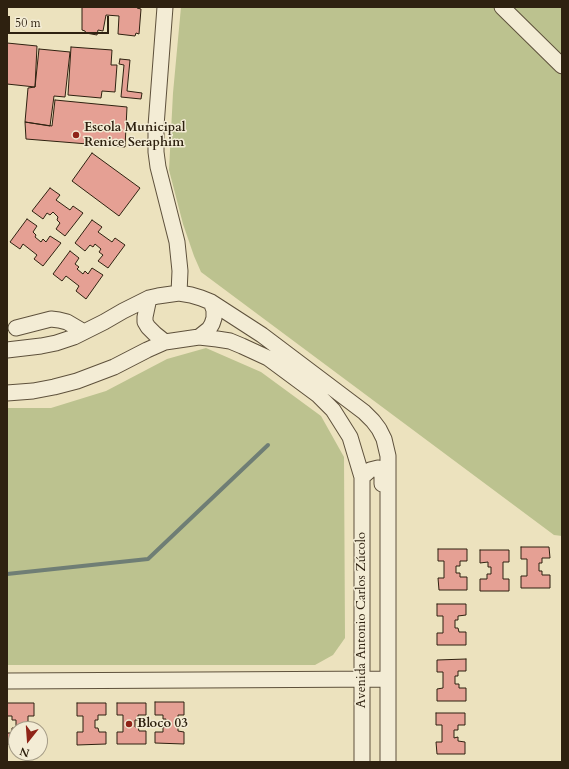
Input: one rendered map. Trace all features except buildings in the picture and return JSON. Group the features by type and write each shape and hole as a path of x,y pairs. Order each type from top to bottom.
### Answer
{"street":[{"path":"164,7 157,112 156,152 158,168 177,242 180,271 179,293"},
{"path":"502,7 562,66"},
{"path":"7,350 56,343 84,332 150,298 165,294 191,294 211,302 214,310 212,324 209,329 199,337 166,342 114,367 77,381 33,391 7,393"},
{"path":"150,298 145,316 145,322 155,334 166,342"},
{"name":"Avenida Antonio Carlos Zúcolo","path":"211,302 262,335 364,412 373,421 384,439 388,456 388,762"},
{"path":"41,346 16,328 51,319 66,322 84,332"},
{"name":"Avenida Antonio Carlos Zúcolo","path":"199,337 230,342 268,358 318,395 333,410 350,437 362,477 362,762"},
{"name":"Avenida Antonio Carlos Zúcolo","path":"362,477 373,468 382,469 382,570 388,581"},
{"path":"7,681 388,679"}],"green space":[{"path":"181,7 562,7 562,536 554,535 201,272 183,224 169,170 173,93"},
{"path":"206,348 261,372 321,416 344,457 345,638 333,655 315,665 7,665 7,408 51,408 106,391 167,359"}],"waterway":[{"path":"7,574 148,559 268,445"}],"place":[{"name":"Escola Municipal Renice Seraphim","path":"76,135"},
{"name":"Bloco 03","path":"129,724"}]}
